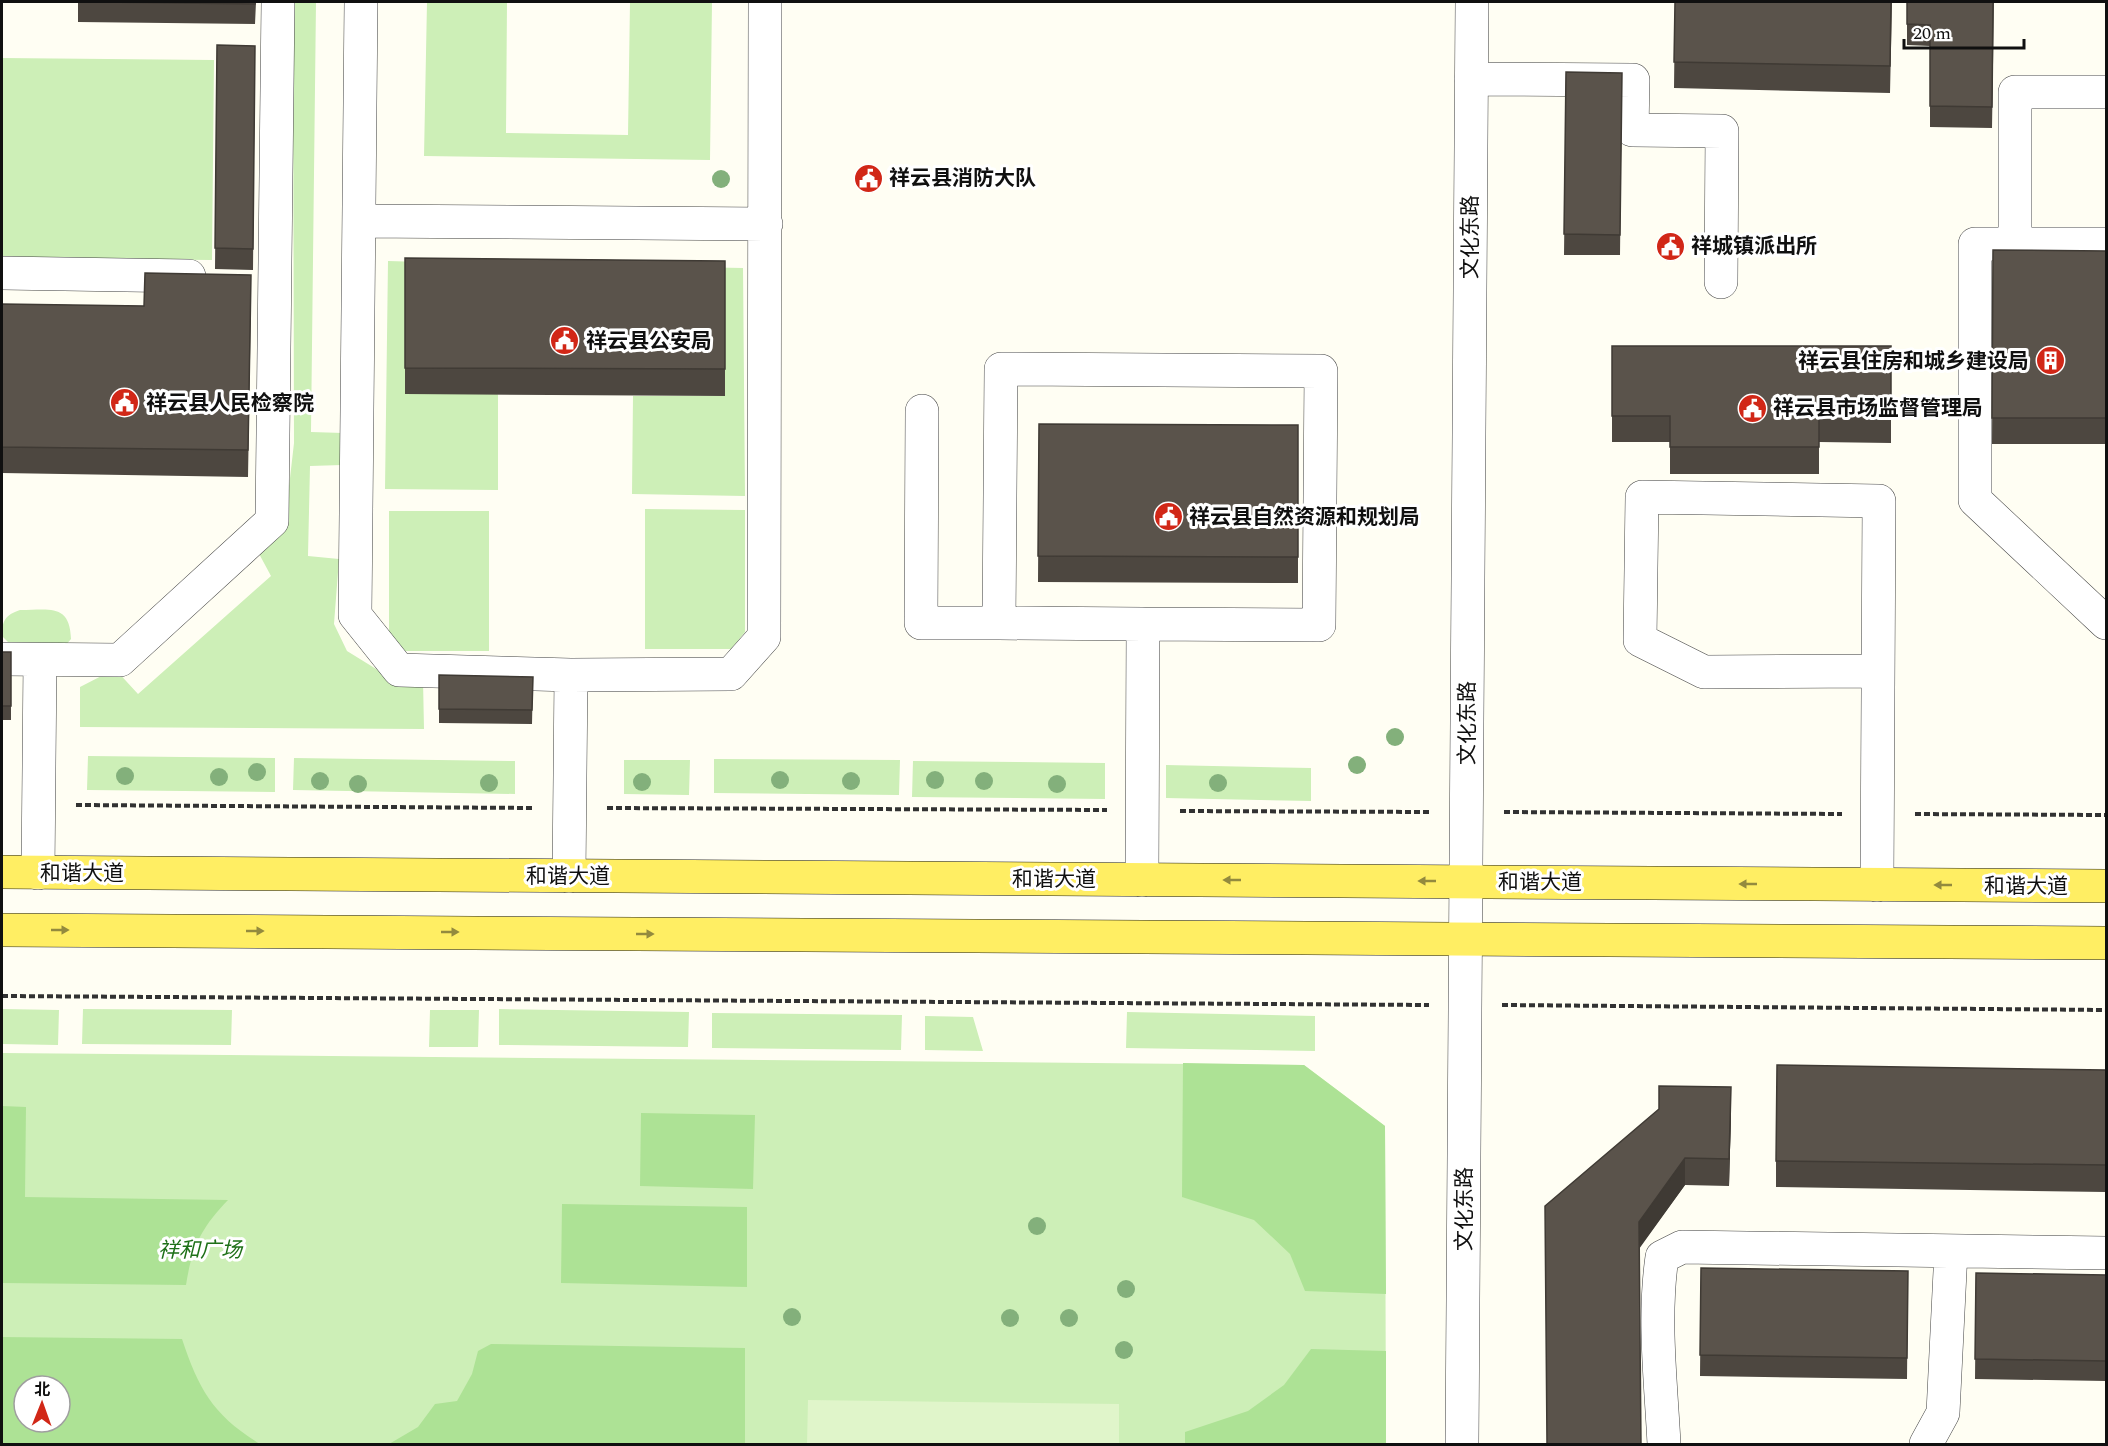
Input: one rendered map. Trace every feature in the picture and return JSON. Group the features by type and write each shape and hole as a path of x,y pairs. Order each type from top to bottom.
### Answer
{"main road":[{"name":"和谐大道","path":"2,873 2106,886"},
{"path":"2,930 2106,943"}],"street":[{"path":"2,659 120,660 272,521 278,2"},
{"path":"362,2 355,615 399,670 571,675 731,674 764,637 765,2"},
{"name":"文化东路","path":"1462,1444 1472,2"},
{"path":"1471,79 1633,80 1632,130 1722,131 1721,282"},
{"path":"2015,244 2015,92 2106,92"},
{"path":"359,222 766,224"},
{"path":"2106,244 1975,244 1975,500 2106,623"},
{"path":"2,273 275,277"},
{"path":"922,411 921,623 1319,625 1321,371 1000,369 999,623"},
{"path":"1877,885 1880,501 1642,497 1640,640 1704,672 1878,671"},
{"path":"1142,880 1143,624"},
{"path":"38,873 40,660"},
{"path":"569,876 571,675"},
{"path":"1664,1444 1658,1339 1662,1257 1682,1247 2106,1253"},
{"path":"1926,1444 1943,1413 1951,1251"}],"path":[{"path":"39,805 2106,815"},
{"path":"2,996 2106,1010"}],"green space":[{"path":"293,2 316,2 311,432 343,433 342,465 310,466 308,556 339,559 334,624 347,651 394,680 423,680 424,729 80,727 80,687 115,669 138,694 271,576 257,550 285,522 294,443"},
{"path":"427,2 507,2 506,133 628,135 630,2 712,2 710,160 424,156"},
{"path":"2,58 214,60 212,260 2,258"},
{"path":"388,261 423,262 498,395 498,490 385,489"},
{"path":"689,267 743,268 745,496 632,494 633,396 724,396"},
{"path":"645,509 745,510 745,632 731,649 645,649"},
{"path":"389,511 489,511 489,651 402,651 389,634"},
{"path":"20,610 49,610 62,614 70,627 71,639 65,646 17,651 2,636 2,631 8,616"},
{"path":"88,756 275,758 275,792 87,790"},
{"path":"294,758 515,761 515,794 293,790"},
{"path":"714,759 900,760 899,795 714,793"},
{"path":"624,760 690,760 689,795 624,794"},
{"path":"913,761 1105,763 1105,799 912,797"},
{"path":"1166,765 1311,768 1311,801 1166,798"},
{"path":"2,1009 59,1010 58,1045 2,1044"},
{"path":"83,1009 232,1010 231,1045 82,1044"},
{"path":"499,1009 689,1012 688,1047 499,1045"},
{"path":"430,1010 479,1010 478,1047 429,1047"},
{"path":"1127,1012 1315,1016 1315,1051 1126,1048"},
{"path":"712,1013 902,1015 901,1050 712,1048"},
{"path":"925,1016 973,1017 983,1051 925,1050"},
{"name":"祥和广场","path":"2,1053 1304,1065 1385,1126 1386,1444 2,1444"},
{"path":"1183,1063 1304,1065 1385,1126 1386,1294 1305,1291 1290,1254 1254,1220 1182,1197"},
{"path":"2,1106 26,1107 25,1197 228,1200 204,1229 199,1239 191,1260 186,1285 2,1283"},
{"path":"641,1113 755,1115 753,1189 640,1186"},
{"path":"562,1204 747,1207 747,1287 561,1283"},
{"path":"2,1337 182,1339 195,1373 210,1400 230,1423 260,1444 2,1444"},
{"path":"491,1344 745,1348 745,1444 389,1444 418,1427 435,1404 457,1401 472,1374 478,1351"},
{"path":"1311,1349 1386,1351 1386,1444 1185,1444 1185,1432 1248,1411 1284,1385"},
{"path":"808,1400 1119,1404 1119,1444 807,1444"}],"building":[{"path":"100,2 255,2 255,4"},
{"path":"1675,2 1891,2 1890,66 1674,62"},
{"path":"1907,2 1993,2 1992,107 1930,106 1930,25 1907,24"},
{"path":"217,45 255,46 253,249 215,248"},
{"path":"1566,72 1622,73 1620,235 1564,234"},
{"name":"祥云县住房和城乡建设局","path":"1993,250 2106,251 2106,418 1992,418"},
{"name":"祥云县公安局","path":"405,258 725,261 725,369 405,368"},
{"name":"祥云县人民检察院","path":"145,273 251,275 248,450 2,447 2,304 144,306"},
{"name":"祥云县市场监督管理局","path":"1612,346 1891,346 1891,416 1819,416 1819,447 1670,447 1670,416 1612,416"},
{"name":"祥云县自然资源和规划局","path":"1039,424 1298,425 1298,557 1038,556"},
{"path":"2,652 11,652 11,706 2,706"},
{"path":"439,675 533,677 532,710 439,709"},
{"path":"1777,1065 2106,1070 2106,1165 1776,1161"},
{"path":"1659,1086 1731,1087 1729,1159 1685,1158 1639,1222 1641,1444 1547,1444 1545,1206 1659,1109"},
{"path":"1701,1268 1908,1271 1907,1358 1700,1355"},
{"path":"1976,1273 2106,1275 2106,1361 1975,1359"}],"place":[{"name":"祥云县消防大队","path":"868,178"},
{"name":"祥城镇派出所","path":"1670,246"},
{"name":"祥云县公安局","path":"565,341"},
{"name":"祥云县住房和城乡建设局","path":"2050,361"},
{"name":"祥云县人民检察院","path":"125,403"},
{"name":"祥云县市场监督管理局","path":"1752,408"},
{"name":"祥云县自然资源和规划局","path":"1168,517"}]}
